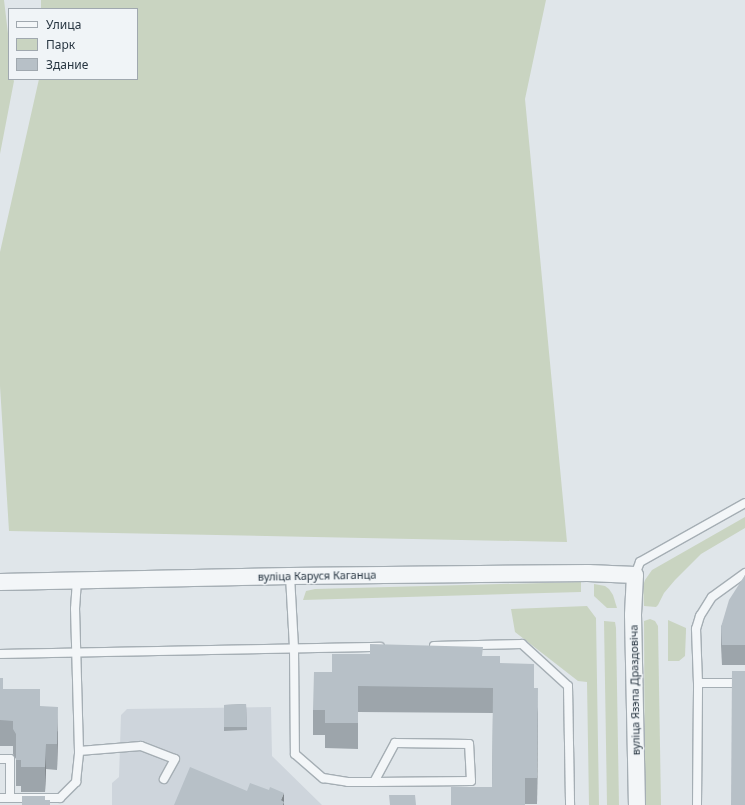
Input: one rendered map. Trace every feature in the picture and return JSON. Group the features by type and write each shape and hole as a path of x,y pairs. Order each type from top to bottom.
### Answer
{"street":[{"name":"вуліца Каруся Каганца","path":"0,582 290,576 580,573 635,575"},
{"name":"вуліца Язэпа Драздовіча","path":"635,575 633,615 637,805"}],"lane":[{"path":"635,575 640,562 745,503"},
{"path":"698,805 698,683 696,629 700,616 712,597 745,573"},
{"path":"290,576 294,648 295,754 323,778 348,782 374,782 471,781 469,744 395,743 374,782"},
{"path":"0,798 60,798 76,782 80,751 75,609 77,581"},
{"path":"422,646 522,644 568,686 570,805"},
{"path":"0,654 390,647"},
{"path":"698,683 745,683"},
{"path":"80,751 141,746 175,759 164,779"},
{"path":"0,759 10,759 10,798"}],"shaded area":[{"path":"271,707 272,756 322,805 112,805 112,783 119,777 121,715 127,709"}],"green space":[{"path":"0,0 4,0 8,34 8,80 14,81 0,154"},
{"path":"41,0 546,0 525,99 567,542 9,531 0,386 0,252 39,80 138,80 138,8 41,8"},
{"path":"745,517 745,528 701,554 675,580 664,593 656,607 644,606 643,586 652,570"},
{"path":"581,582 581,592 303,600 306,591 315,589"},
{"path":"594,584 605,586 609,589 613,595 617,608 607,608 594,596"},
{"path":"587,606 596,618 599,805 589,805 587,682 578,681 515,632 511,609"},
{"path":"650,619 655,621 658,626 661,805 645,805 644,621"},
{"path":"668,620 686,628 685,656 679,661 668,661"},
{"path":"604,621 615,622 616,628 619,805 607,805"}],"building":[{"path":"745,575 745,645 722,645 721,627 729,600"},
{"path":"370,644 483,647 482,656 500,656 500,663 534,664 534,688 538,688 537,778 525,778 525,805 451,805 451,787 492,787 493,688 358,686 358,723 325,723 325,710 313,710 314,672 332,672 332,654 370,654"},
{"path":"732,671 745,671 745,805 731,805"},
{"path":"0,678 3,678 3,689 40,689 40,706 58,707 57,744 46,744 45,767 21,767 21,760 16,760 16,734 13,729 13,721 0,720"},
{"path":"246,704 247,727 224,727 224,705"},
{"path":"190,767 247,791 250,783 269,790 270,787 284,793 281,800 284,802 283,805 174,805"},
{"path":"389,795 415,795 416,805 390,805"},
{"path":"22,796 45,796 45,800 50,800 50,805 22,805"}]}
